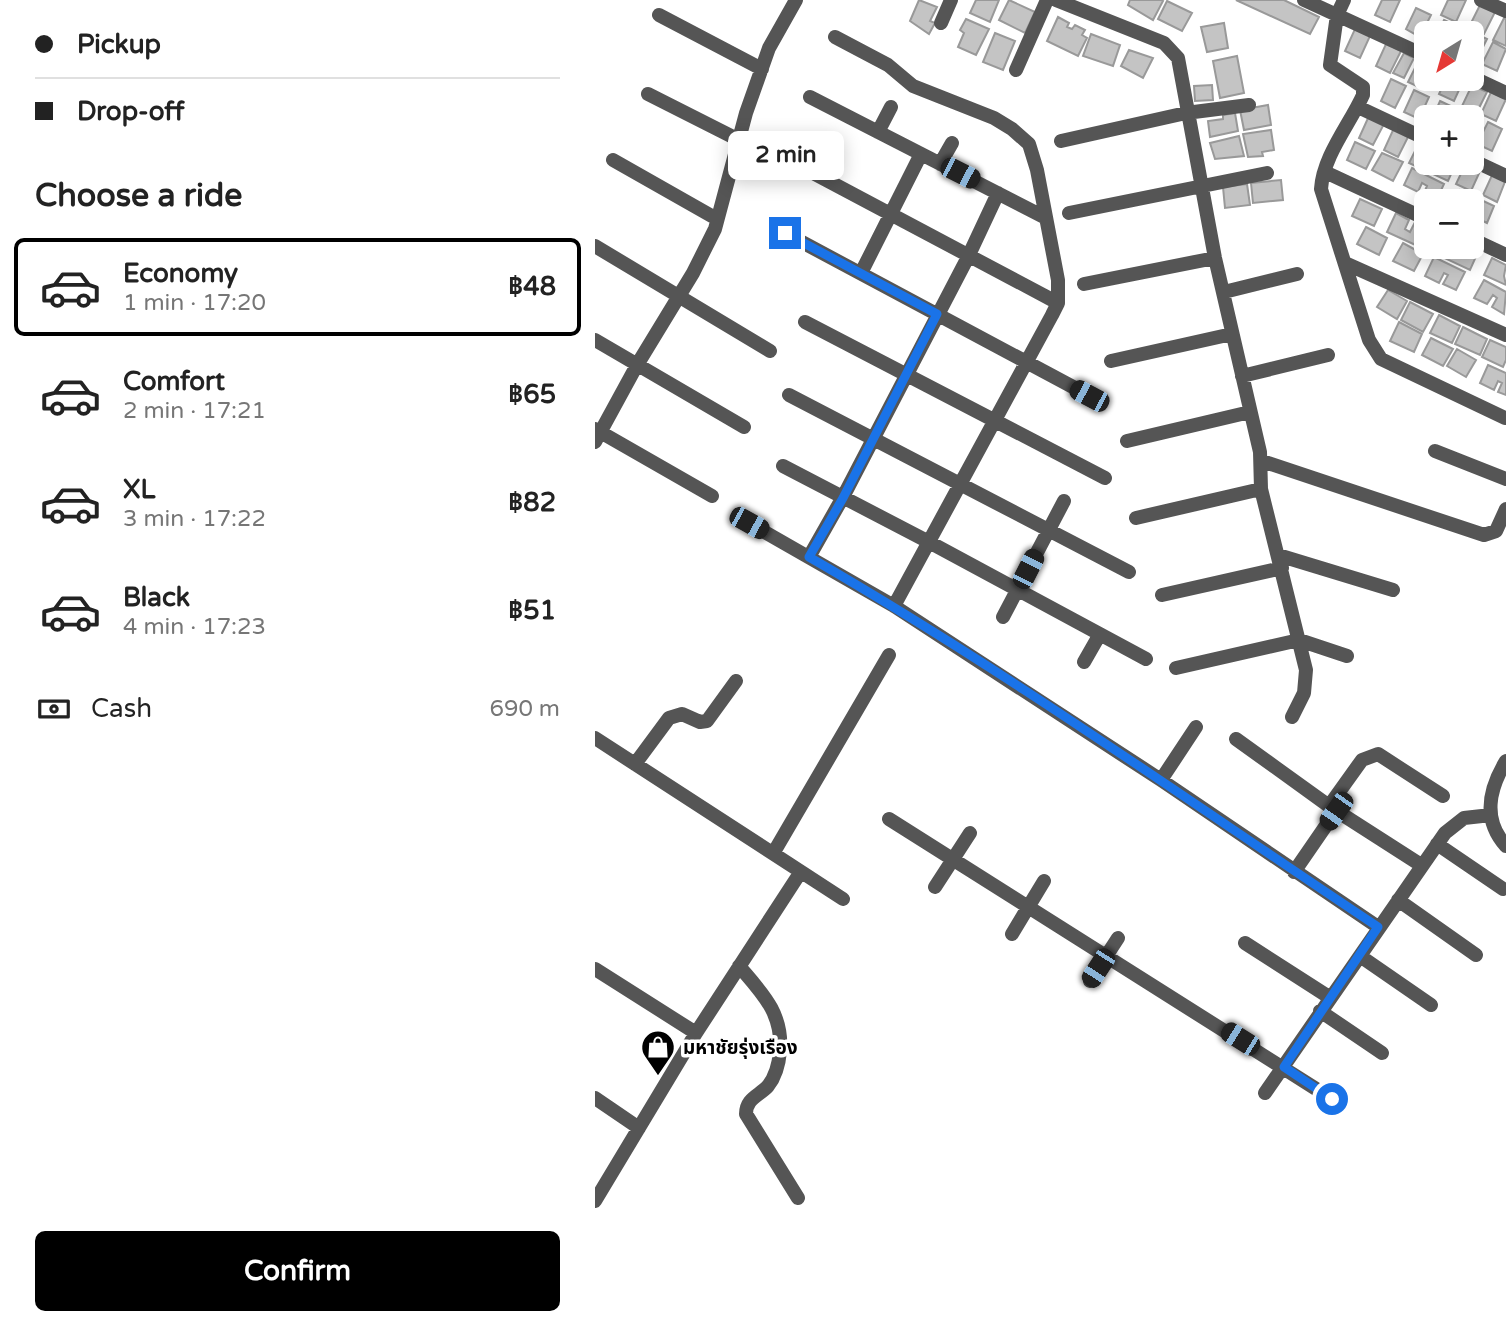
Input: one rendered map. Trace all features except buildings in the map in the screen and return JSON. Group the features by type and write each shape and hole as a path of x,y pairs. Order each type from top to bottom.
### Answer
{"street":[{"path":"941,23 951,0"},
{"path":"1016,71 1047,0"},
{"path":"1056,0 1156,40 1173,50 1182,73 1186,113 1215,258 1262,461 1261,489 1307,681 1292,718"},
{"path":"1304,0 1414,50"},
{"path":"1343,0 1337,15 1330,65 1363,87 1358,107 1325,172 1321,189 1369,340 1381,359 1505,418"},
{"path":"1481,0 1506,11"},
{"path":"712,496 597,434 693,272 717,219 769,48 792,2"},
{"path":"659,15 762,69"},
{"path":"835,37 888,65 913,86 994,118 1013,129 1029,144 1047,218 1058,281 1058,303 894,606"},
{"path":"1484,83 1506,93"},
{"path":"648,94 739,140"},
{"path":"810,97 1047,218"},
{"path":"1061,141 1186,113 1249,105"},
{"path":"878,132 891,107"},
{"path":"1358,107 1414,133"},
{"path":"940,164 952,143"},
{"path":"860,273 921,154"},
{"path":"613,160 717,219"},
{"path":"800,166 1058,303"},
{"path":"1484,166 1506,176"},
{"path":"1325,172 1414,213"},
{"path":"1069,214 1266,173"},
{"path":"809,557 843,498 968,257 998,193"},
{"path":"785,233 1089,396"},
{"path":"1484,245 1506,255"},
{"path":"595,246 770,351"},
{"path":"1084,284 1215,258"},
{"path":"1347,264 1506,335"},
{"path":"1224,292 1297,274"},
{"path":"804,322 1105,478"},
{"path":"1111,361 1233,334"},
{"path":"595,340 744,427"},
{"path":"1242,376 1328,355"},
{"path":"789,395 1129,572"},
{"path":"1126,441 1250,412"},
{"path":"1435,451 1506,479"},
{"path":"1262,461 1484,535 1496,531 1506,509"},
{"path":"783,466 1146,659"},
{"path":"1136,518 1261,489"},
{"path":"1003,617 1064,500"},
{"path":"749,523 894,606 1161,780 1378,927"},
{"path":"1162,595 1280,562 1393,590"},
{"path":"1084,662 1100,634"},
{"path":"1175,668 1299,640 1347,656"},
{"path":"774,852 889,655"},
{"path":"635,764 669,718 682,714 700,722 707,721 736,681"},
{"path":"1161,780 1196,727"},
{"path":"595,738 774,852 800,873 843,900"},
{"path":"1236,739 1332,808 1421,865"},
{"path":"1294,872 1363,760 1378,754 1443,796"},
{"path":"1506,761 1492,786 1490,815 1506,846"},
{"path":"1265,1093 1445,833 1464,818 1490,815"},
{"path":"889,819 1332,1099"},
{"path":"936,887 970,833"},
{"path":"1437,844 1503,889"},
{"path":"595,1201 696,1033 800,873"},
{"path":"1012,934 1044,881"},
{"path":"1398,900 1476,954"},
{"path":"1090,981 1118,938"},
{"path":"1245,943 1329,997"},
{"path":"1360,956 1431,1005"},
{"path":"739,966 769,1000 776,1012 781,1036 779,1062 773,1078 750,1100 746,1114 797,1198"},
{"path":"595,969 696,1033"},
{"path":"1320,1011 1382,1053"},
{"path":"595,1098 639,1128"}],"place":[{"name":"มหาชัยรุ่งเรือง","path":"658,1077"}],"route":[{"path":"785,233 937,314 843,498 809,557 894,606 1161,780 1378,927 1284,1067 1332,1099"}]}
